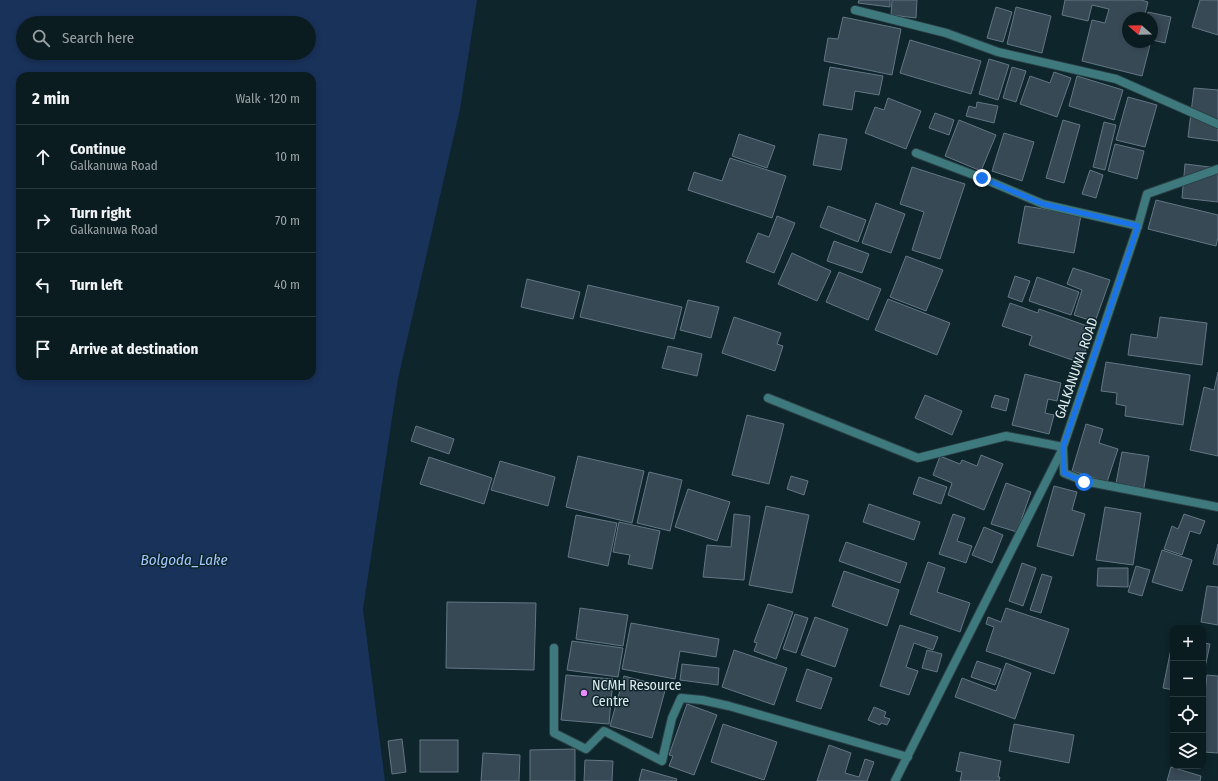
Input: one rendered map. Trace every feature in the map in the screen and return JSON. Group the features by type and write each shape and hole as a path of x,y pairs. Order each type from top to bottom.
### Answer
{"street":[{"path":"855,10 946,32 998,52 1116,79 1218,124"},
{"path":"916,153 982,178 1043,204 1138,226"},
{"name":"GALKANUWA ROAD","path":"1218,169 1148,194 1063,447 1064,473 1084,482 1218,507"},
{"path":"768,398 918,458 1006,436 1063,447 895,781"},
{"path":"554,648 554,733 586,749 604,731 662,761 672,718 681,698 702,700 729,706 908,757"}],"water":[{"name":"Bolgoda_Lake","path":"0,0 477,0 460,109 398,379 363,609 385,781 0,781"}],"building":[{"path":"859,0 890,0 890,7 858,3"},
{"path":"892,0 917,0 916,18 891,15"},
{"path":"1065,0 1141,0 1148,2 1146,12 1122,12 1122,48 1149,48 1142,76 1082,61 1092,20 1105,23 1109,9 1092,5 1088,21 1062,15"},
{"path":"1200,0 1218,0 1218,35 1192,27"},
{"path":"996,7 1012,12 1003,42 987,38"},
{"path":"1016,7 1051,16 1042,53 1007,44"},
{"path":"1158,14 1171,17 1165,43 1158,41"},
{"path":"843,17 901,29 892,75 824,61 828,38 838,39"},
{"path":"910,40 981,61 971,94 900,73"},
{"path":"989,59 1009,65 998,100 979,94"},
{"path":"830,67 883,76 879,95 855,91 852,110 823,105"},
{"path":"1012,67 1026,71 1016,102 1003,98"},
{"path":"1054,72 1071,78 1057,117 1020,104 1030,76 1050,83"},
{"path":"1077,76 1123,90 1114,120 1069,106"},
{"path":"1194,88 1218,90 1218,141 1188,137"},
{"path":"1128,97 1157,105 1145,147 1116,140"},
{"path":"888,98 921,111 906,149 865,133 875,107 884,110"},
{"path":"977,102 998,106 994,123 966,116 969,106 976,108"},
{"path":"935,113 954,120 949,135 929,128"},
{"path":"959,120 996,135 981,171 945,156"},
{"path":"1063,120 1080,125 1064,183 1046,178"},
{"path":"1104,122 1116,125 1105,170 1093,167"},
{"path":"1004,133 1034,142 1022,181 992,171"},
{"path":"739,134 775,146 767,168 732,156"},
{"path":"819,134 847,139 841,170 813,165"},
{"path":"1115,144 1144,151 1137,179 1108,171"},
{"path":"730,158 786,176 772,218 688,190 694,172 722,181"},
{"path":"1185,164 1218,168 1218,202 1182,198"},
{"path":"912,167 965,184 940,259 912,250 924,212 900,204"},
{"path":"1090,170 1103,175 1096,198 1082,194"},
{"path":"1156,200 1218,215 1218,237 1216,246 1148,229"},
{"path":"876,203 905,214 891,253 862,243"},
{"path":"828,206 866,220 858,242 820,227"},
{"path":"1025,206 1081,215 1074,253 1018,243"},
{"path":"777,216 795,223 774,273 746,262 758,233 769,237"},
{"path":"834,241 869,254 862,273 827,261"},
{"path":"792,253 831,271 817,301 778,284"},
{"path":"906,256 943,270 926,311 890,297"},
{"path":"1073,268 1110,280 1095,322 1074,315 1082,290 1067,284"},
{"path":"839,272 881,289 868,320 826,302"},
{"path":"1015,276 1030,281 1022,302 1008,297"},
{"path":"1037,277 1079,292 1071,315 1029,301"},
{"path":"527,279 580,292 573,319 521,307"},
{"path":"588,285 682,307 674,339 580,317"},
{"path":"888,299 950,323 937,355 875,330"},
{"path":"688,300 719,307 711,338 680,330"},
{"path":"1010,303 1038,313 1039,309 1093,328 1081,363 1029,345 1032,336 1002,326"},
{"path":"734,317 781,333 777,344 783,346 775,371 722,353"},
{"path":"1160,317 1207,323 1202,365 1128,355 1131,334 1157,338"},
{"path":"668,346 702,354 697,376 662,368"},
{"path":"1106,362 1190,375 1183,425 1125,416 1126,406 1116,404 1117,393 1101,391"},
{"path":"1218,372 1218,456 1190,450 1204,387 1214,390"},
{"path":"1025,374 1061,383 1057,401 1048,399 1045,413 1054,415 1049,434 1012,425"},
{"path":"925,395 962,411 952,435 915,418"},
{"path":"995,395 1009,399 1006,411 991,407"},
{"path":"747,415 784,424 769,484 732,475"},
{"path":"1086,424 1103,429 1099,443 1118,449 1107,482 1072,471"},
{"path":"416,426 454,439 449,454 411,441"},
{"path":"1122,452 1149,456 1144,488 1116,483"},
{"path":"981,455 1003,464 984,510 948,495 952,483 933,475 940,456 960,464 962,460 977,466"},
{"path":"578,456 644,471 632,523 566,507"},
{"path":"429,457 492,478 484,504 420,484"},
{"path":"500,461 555,477 548,506 491,490"},
{"path":"649,472 682,480 670,531 637,523"},
{"path":"791,476 808,481 804,495 787,489"},
{"path":"919,477 947,487 941,504 913,494"},
{"path":"1006,483 1031,492 1017,532 991,524"},
{"path":"1054,486 1077,492 1072,510 1085,514 1073,556 1037,546"},
{"path":"688,489 730,502 717,541 675,527"},
{"path":"869,504 920,522 914,540 863,522"},
{"path":"766,506 809,515 792,593 749,585"},
{"path":"1105,507 1141,513 1133,565 1096,560"},
{"path":"734,514 750,516 744,580 703,577 707,545 731,547"},
{"path":"953,514 965,518 957,541 972,546 966,563 939,554"},
{"path":"1184,514 1205,521 1200,534 1190,531 1182,555 1164,549 1172,526 1178,529"},
{"path":"576,515 617,523 608,566 568,557"},
{"path":"619,522 660,531 652,569 628,564 630,555 613,552"},
{"path":"984,527 1003,535 992,563 972,555"},
{"path":"846,542 907,563 900,583 839,561"},
{"path":"1218,544 1218,565 1213,564"},
{"path":"1162,550 1192,560 1182,591 1152,582"},
{"path":"928,562 945,568 937,592 970,603 960,632 910,614"},
{"path":"1022,563 1036,568 1023,606 1009,601"},
{"path":"1136,566 1150,570 1142,596 1128,592"},
{"path":"1098,568 1128,568 1128,587 1097,586"},
{"path":"844,571 899,590 887,626 832,606"},
{"path":"1042,574 1052,577 1041,613 1030,610"},
{"path":"1207,586 1218,587 1218,625 1201,622"},
{"path":"447,602 536,603 534,670 446,668"},
{"path":"768,604 793,612 776,659 754,651 757,643 754,642"},
{"path":"580,608 628,615 623,646 576,639"},
{"path":"1006,608 1069,629 1054,674 986,651 994,627 986,624 988,617 1001,622"},
{"path":"795,614 808,618 796,653 783,649"},
{"path":"815,617 848,629 835,667 801,655"},
{"path":"631,623 719,639 716,657 680,651 675,679 622,669"},
{"path":"900,625 938,637 933,650 914,643 906,667 918,671 909,695 880,686"},
{"path":"572,641 623,648 618,677 567,670"},
{"path":"1206,643 1210,644 1206,663"},
{"path":"734,650 787,668 774,705 722,687"},
{"path":"927,650 942,654 937,672 922,668"},
{"path":"1170,654 1170,689 1163,688"},
{"path":"977,661 1001,669 995,685 971,677"},
{"path":"1006,663 1031,673 1015,719 955,697 962,678 996,691"},
{"path":"682,664 719,668 718,685 680,680"},
{"path":"807,669 832,678 821,709 796,701"},
{"path":"566,675 613,679 609,724 561,720"},
{"path":"1207,675 1218,676 1218,753 1206,752"},
{"path":"624,676 666,687 652,738 610,726"},
{"path":"687,704 717,715 694,775 669,766 673,756 669,755"},
{"path":"874,707 886,712 884,717 890,719 887,725 881,723 880,725 868,720"},
{"path":"723,724 777,742 764,780 711,762"},
{"path":"1014,724 1074,735 1069,763 1009,751"},
{"path":"402,739 406,772 392,774 388,741"},
{"path":"420,740 458,740 458,772 420,772"},
{"path":"829,745 851,753 845,773 859,777 865,759 874,762 867,781 817,781"},
{"path":"575,749 575,781 530,781 530,750"},
{"path":"960,752 1001,761 998,777 1000,777 999,781 960,781 962,772 956,771"},
{"path":"483,753 520,755 519,781 481,781"},
{"path":"585,760 613,761 612,781 584,781"},
{"path":"642,769 677,779 676,781 639,781"},
{"path":"1170,769 1178,769 1201,776 1200,781 1167,781"}],"place":[{"name":"NCMH Resource Centre","path":"584,693"}],"route":[{"path":"982,178 1043,204 1138,226 1063,447 1064,473 1084,482"}]}
